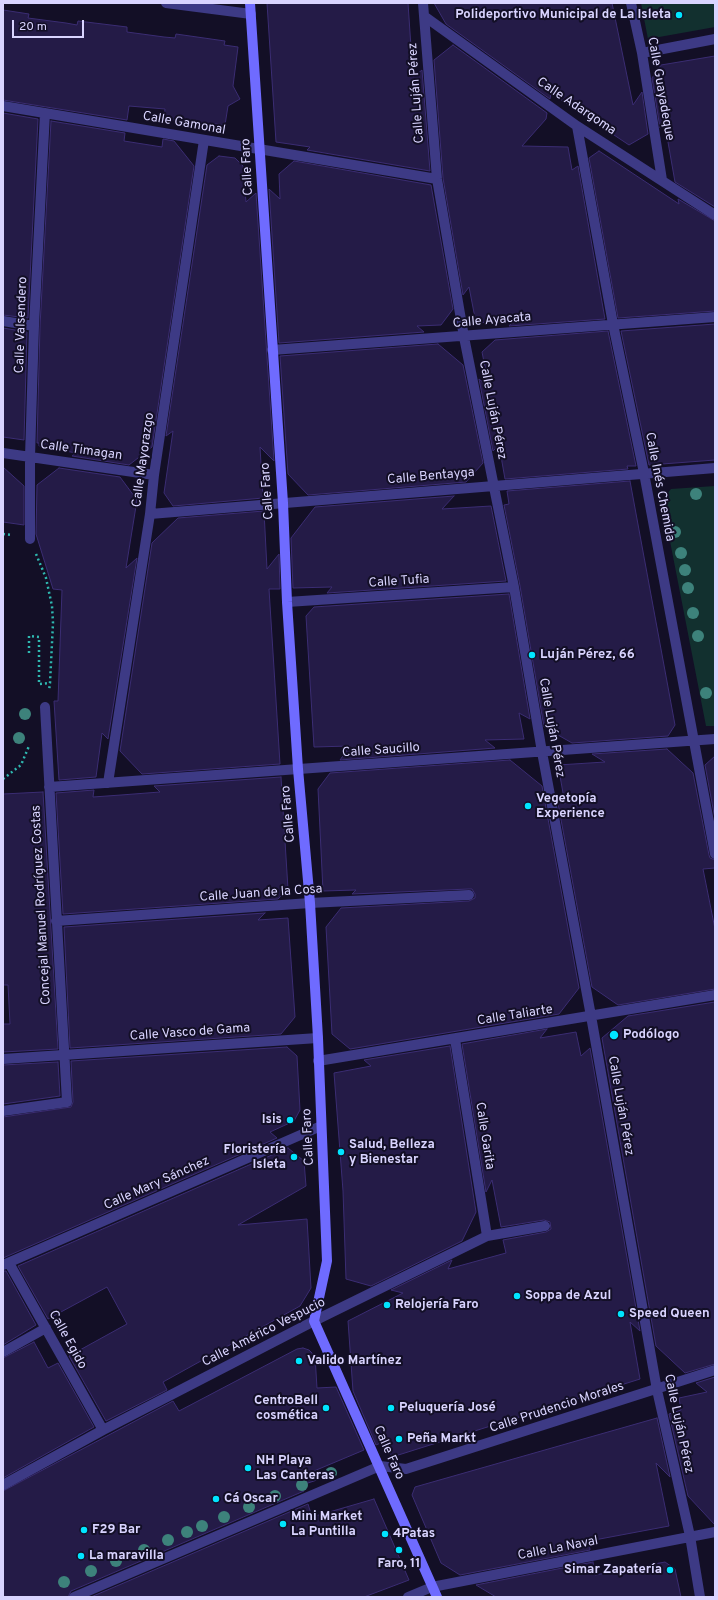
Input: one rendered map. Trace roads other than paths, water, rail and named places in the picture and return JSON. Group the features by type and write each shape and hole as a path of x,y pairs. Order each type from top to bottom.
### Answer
{"street":[{"path":"166,3 251,14"},
{"name":"Calle Faro","path":"250,3 261,150 272,350 283,504 287,602 298,769 310,903 318,1038 327,1262 314,1321 380,1466 437,1597"},
{"name":"Calle Luján Pérez","path":"423,3 437,179 464,336 514,587 542,752 591,1016 657,1390 690,1536 700,1597"},
{"name":"Calle Guayadeque","path":"632,3 642,52 662,180"},
{"name":"Calle Adargoma","path":"424,16 577,126 715,215"},
{"path":"642,52 715,40"},
{"name":"Calle Gamonal","path":"3,106 437,179"},
{"name":"Calle Valsendero","path":"30,539 30,457 34,326 45,113"},
{"name":"Calle Inés Chemida","path":"577,126 613,324 644,473 715,854"},
{"name":"Calle Mayorazgo","path":"108,783 150,514 154,475 204,140"},
{"name":"Calle Ayacata","path":"272,350 715,317"},
{"path":"3,321 34,326"},
{"name":"Calle Timagan","path":"3,453 154,475"},
{"name":"Calle Bentayga","path":"150,514 715,468"},
{"name":"Calle Tufia","path":"287,602 514,587"},
{"name":"Concejal Manuel Rodríguez Costas","path":"3,1111 66,1102 45,707"},
{"name":"Calle Saucillo","path":"49,788 715,739"},
{"name":"Calle Juan de la Cosa","path":"56,921 310,903 469,895"},
{"name":"Calle Taliarte","path":"318,1061 715,995"},
{"name":"Calle Vasco de Gama","path":"3,1059 318,1038"},
{"name":"Calle Garita","path":"455,1039 487,1236"},
{"name":"Calle Mary Sánchez","path":"6,1264 321,1126"},
{"name":"Calle Américo Vespucio","path":"3,1485 103,1430 314,1321 487,1236 545,1226"},
{"name":"Calle Egido","path":"6,1264 46,1328 103,1430"},
{"path":"3,1352 46,1328"},
{"name":"Calle Prudencio Morales","path":"74,1597 380,1466 406,1469 657,1390 715,1370"},
{"name":"Calle La Naval","path":"408,1597 432,1587 715,1532"}],"place":[{"name":"Polideportivo Municipal de La Isleta","path":"679,15"},
{"name":"Luján Pérez, 66","path":"532,655"},
{"name":"Vegetopía Experience","path":"528,806"},
{"name":"Podólogo","path":"614,1035"},
{"name":"Isis","path":"290,1120"},
{"name":"Salud, Belleza y Bienestar","path":"341,1152"},
{"name":"Floristería Isleta","path":"294,1157"},
{"name":"Soppa de Azul","path":"517,1296"},
{"name":"Relojería Faro","path":"387,1305"},
{"name":"Speed Queen","path":"621,1314"},
{"name":"Valido Martínez","path":"299,1361"},
{"name":"CentroBell cosmética","path":"326,1408"},
{"name":"Peluquería José","path":"391,1408"},
{"name":"Peña Markt","path":"399,1439"},
{"name":"NH Playa Las Canteras","path":"248,1468"},
{"name":"Cá Oscar","path":"216,1499"},
{"name":"Mini Market La Puntilla","path":"283,1524"},
{"name":"F29 Bar","path":"84,1530"},
{"name":"4Patas","path":"385,1534"},
{"name":"Faro, 11","path":"399,1550"},
{"name":"La maravilla","path":"81,1556"},
{"name":"Simar Zapatería","path":"670,1570"}]}
